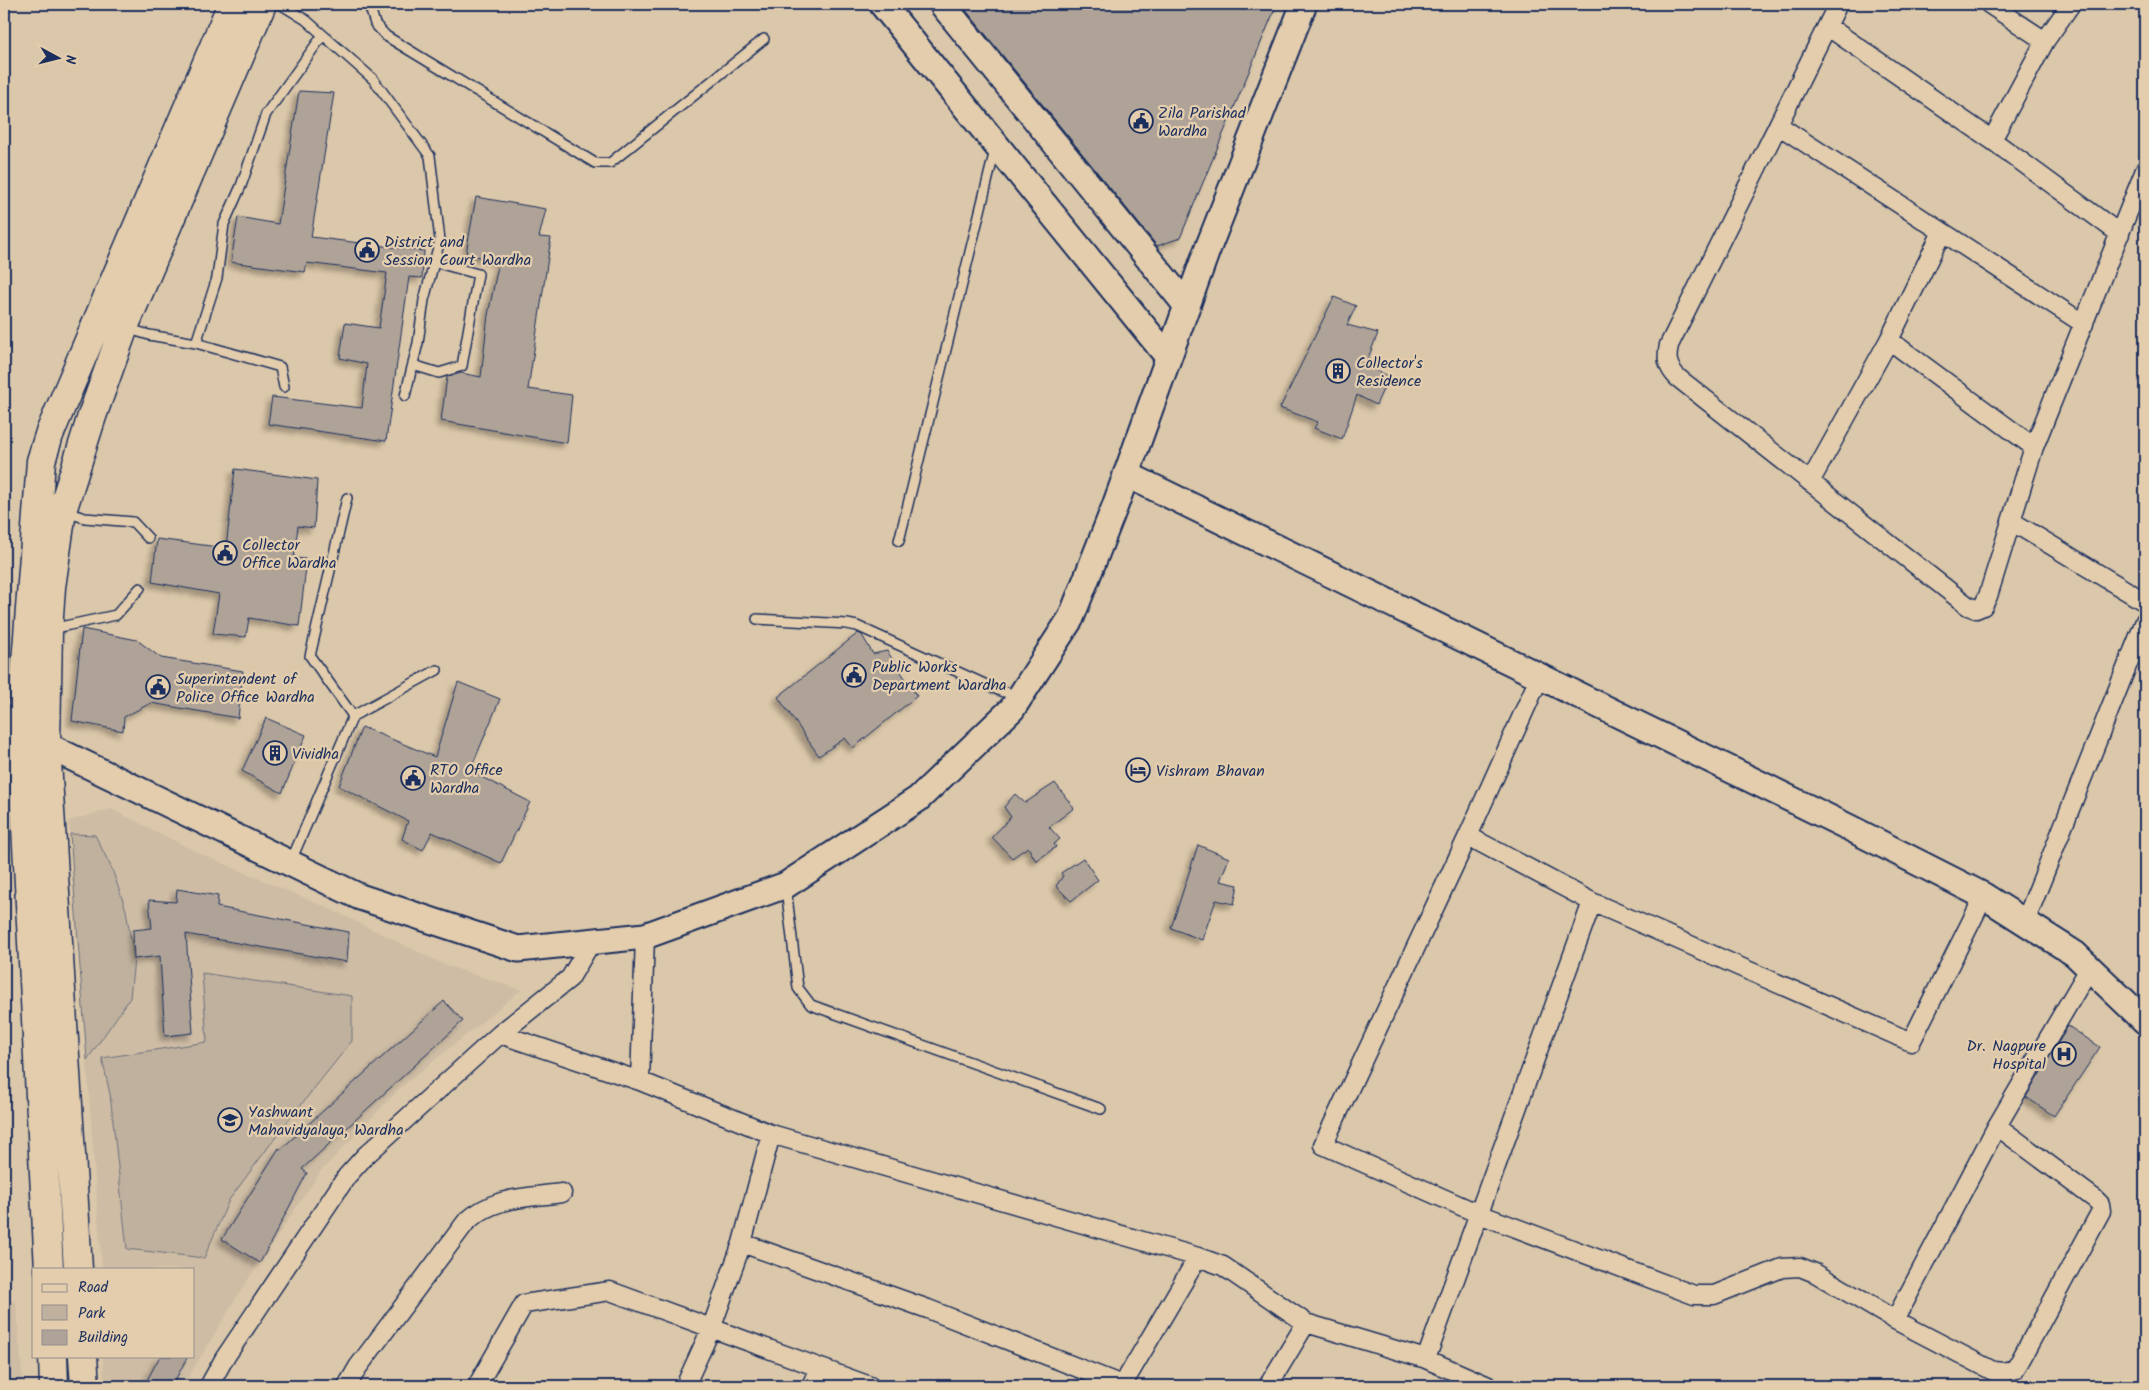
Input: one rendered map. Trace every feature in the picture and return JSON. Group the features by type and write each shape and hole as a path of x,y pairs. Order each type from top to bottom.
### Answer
{"main road":[{"path":"49,1268 13,726 41,586 75,468 112,322 232,4"},
{"path":"78,1268 46,745 48,630 41,586 41,461 49,435 112,322 262,4"},
{"path":"882,4 1168,357"},
{"path":"942,4 1187,306"},
{"path":"13,726 46,745 360,897 518,949 644,936 786,885 918,798 1012,709 1071,618 1187,306 1304,4"},
{"path":"41,461 75,468"},
{"path":"1126,474 1984,896 2075,954 2089,970 2145,1021"},
{"path":"53,1358 54,1386"},
{"path":"83,1358 85,1386"}],"street":[{"path":"1838,4 1669,345 1666,357 1669,368 1677,377 1968,606 1976,609 1983,606 1988,596 2034,447 2145,170"},
{"path":"1989,4 2046,41"},
{"path":"1992,140 2046,41 2071,4"},
{"path":"1827,26 1992,140 2120,234"},
{"path":"1778,125 2084,324"},
{"path":"1810,482 1889,340 1942,232"},
{"path":"1889,340 2034,447"},
{"path":"2010,521 2145,602"},
{"path":"2024,922 2145,621"},
{"path":"1540,676 1468,836 1323,1145 1479,1214 1694,1295 1714,1295 1782,1268 1800,1267 1815,1273 1895,1320 1993,1371 2004,1372 2015,1369 2101,1211 2100,1204 2095,1199 1997,1126"},
{"path":"1468,836 1592,902 1911,1042 1984,896"},
{"path":"1426,1359 1592,902"},
{"path":"640,1081 644,936"},
{"path":"209,1386 224,1359 347,1176 364,1156 500,1034 570,978 592,941"},
{"path":"1895,1320 1997,1126 2089,970"},
{"path":"500,1034 640,1081 771,1134 1198,1257 1223,1266 1306,1323 1426,1359 1488,1386"},
{"path":"685,1386 711,1329 742,1243 771,1134"},
{"path":"347,1386 358,1367 466,1222 478,1211 499,1201 562,1193"},
{"path":"742,1243 928,1309 1122,1386 1198,1257"},
{"path":"477,1386 524,1304 610,1291 870,1386"},
{"path":"1268,1386 1306,1323"},
{"path":"811,1386 820,1368"}],"lane":[{"path":"280,4 306,20 373,79 430,156 440,240 424,300 418,343 405,396"},
{"path":"369,4 375,24 386,36 595,163 610,163 764,39"},
{"path":"196,343 217,278 224,224 241,186 266,114 323,35"},
{"path":"899,541 996,145"},
{"path":"413,365 439,372 462,366 478,274 434,262"},
{"path":"112,322 149,335 196,343 280,367 284,387"},
{"path":"347,498 310,656 353,716"},
{"path":"62,511 85,518 133,522 148,538"},
{"path":"48,630 116,615 140,588"},
{"path":"757,619 857,626 1000,692 1021,695"},
{"path":"290,864 353,716 437,670"},
{"path":"786,885 798,988 811,1005 1101,1109"}],"shaded area":[{"name":"Yashwant Mahavidyalaya, Wardha","path":"111,809 201,854 328,908 445,965 521,990 399,1089 320,1172 239,1293 183,1386 104,1386 103,1358 195,1358 195,1268 102,1268 69,821"},
{"path":"4,1299 16,1302 23,1386 4,1386"}],"green space":[{"path":"70,834 95,835 112,869 126,910 134,959 130,998 87,1060"},
{"path":"202,973 352,996 352,1041 284,1126 229,1200 204,1258 127,1249 110,1094 102,1058 207,1042"}],"building":[{"name":"Zila Parishad Wardha","path":"961,4 1277,4 1180,238 1157,246"},
{"path":"299,91 334,93 311,237 424,251 422,278 409,277 386,441 268,424 272,397 362,408 367,364 340,358 345,323 379,328 387,273 307,263 305,272 231,262 238,217 278,224"},
{"path":"476,197 546,209 539,237 551,238 528,389 572,395 567,443 441,421 447,377 461,373 481,377 488,315 499,261 466,254"},
{"name":"Collector's Residence","path":"1334,297 1356,306 1347,325 1378,333 1365,366 1389,376 1376,405 1357,395 1342,439 1314,428 1318,422 1280,408"},
{"name":"Collector Office Wardha","path":"235,469 317,480 314,528 298,526 294,558 307,559 299,626 249,618 246,637 213,634 219,594 152,582 157,539 226,548"},
{"name":"Superintendent of Police Office Wardha","path":"82,629 137,640 161,658 243,671 238,718 151,703 124,717 123,731 72,721"},
{"name":"Public Works Department Wardha","path":"858,633 862,635 873,654 887,651 917,696 853,748 845,738 819,756 778,697"},
{"name":"RTO Office Wardha","path":"458,682 500,699 470,771 530,802 501,863 432,832 423,850 402,839 408,821 339,786 362,727 435,757"},
{"name":"Vividha","path":"266,718 306,735 282,793 242,771"},
{"path":"1055,783 1074,808 1049,827 1060,839 1054,844 1056,847 1036,861 1028,847 1012,858 992,837 1011,817 1004,807 1015,794 1025,803"},
{"path":"1198,845 1229,858 1220,881 1238,885 1234,904 1216,900 1202,940 1171,928"},
{"path":"1083,858 1098,880 1071,901 1056,886 1063,876 1061,873"},
{"path":"177,889 218,896 217,907 349,932 347,962 186,934 193,1033 165,1036 160,956 134,959 133,930 152,928 149,900 176,902"},
{"path":"444,1001 463,1021 302,1169 307,1173 260,1263 222,1239 279,1148 280,1150"},
{"path":"2068,1026 2100,1047 2054,1116 2026,1097"},
{"path":"159,1358 187,1358 172,1386 144,1386"}],"place":[{"name":"Zila Parishad Wardha","path":"1141,121"},
{"name":"District and Session Court Wardha","path":"367,250"},
{"name":"Collector's Residence","path":"1338,371"},
{"name":"Collector Office Wardha","path":"225,553"},
{"name":"Public Works Department Wardha","path":"854,675"},
{"name":"Superintendent of Police Office Wardha","path":"158,687"},
{"name":"Vividha","path":"275,753"},
{"name":"Vishram Bhavan","path":"1138,770"},
{"name":"RTO Office Wardha","path":"413,778"},
{"name":"Dr. Nagpure Hospital","path":"2064,1054"},
{"name":"Yashwant Mahavidyalaya, Wardha","path":"230,1120"}]}
